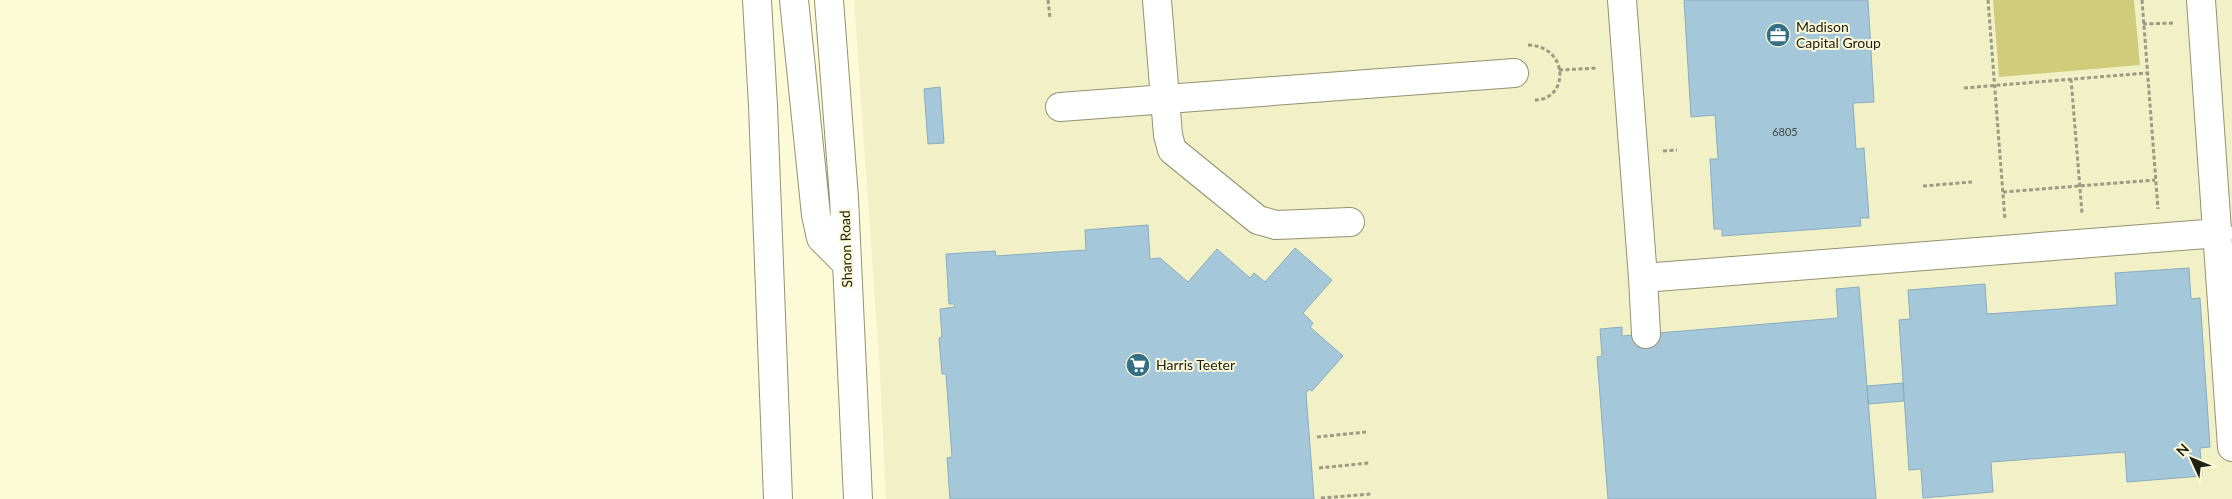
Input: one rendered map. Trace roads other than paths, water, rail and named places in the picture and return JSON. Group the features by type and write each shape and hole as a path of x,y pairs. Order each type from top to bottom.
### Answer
{"main road":[{"path":"757,0 763,106 778,499"},
{"path":"794,0 820,238 846,264"},
{"name":"Sharon Road","path":"830,0 838,87 858,499"},
{"path":"1157,0 1168,135 1172,150 1253,217 1267,224 1350,222"},
{"path":"1622,0 1646,334"},
{"path":"2201,0 2232,447"},
{"path":"1060,107 1514,73"},
{"path":"1643,278 2218,234"}],"place":[{"name":"Madison Capital Group","path":"1778,35"},
{"name":"Harris Teeter","path":"1138,365"}]}
